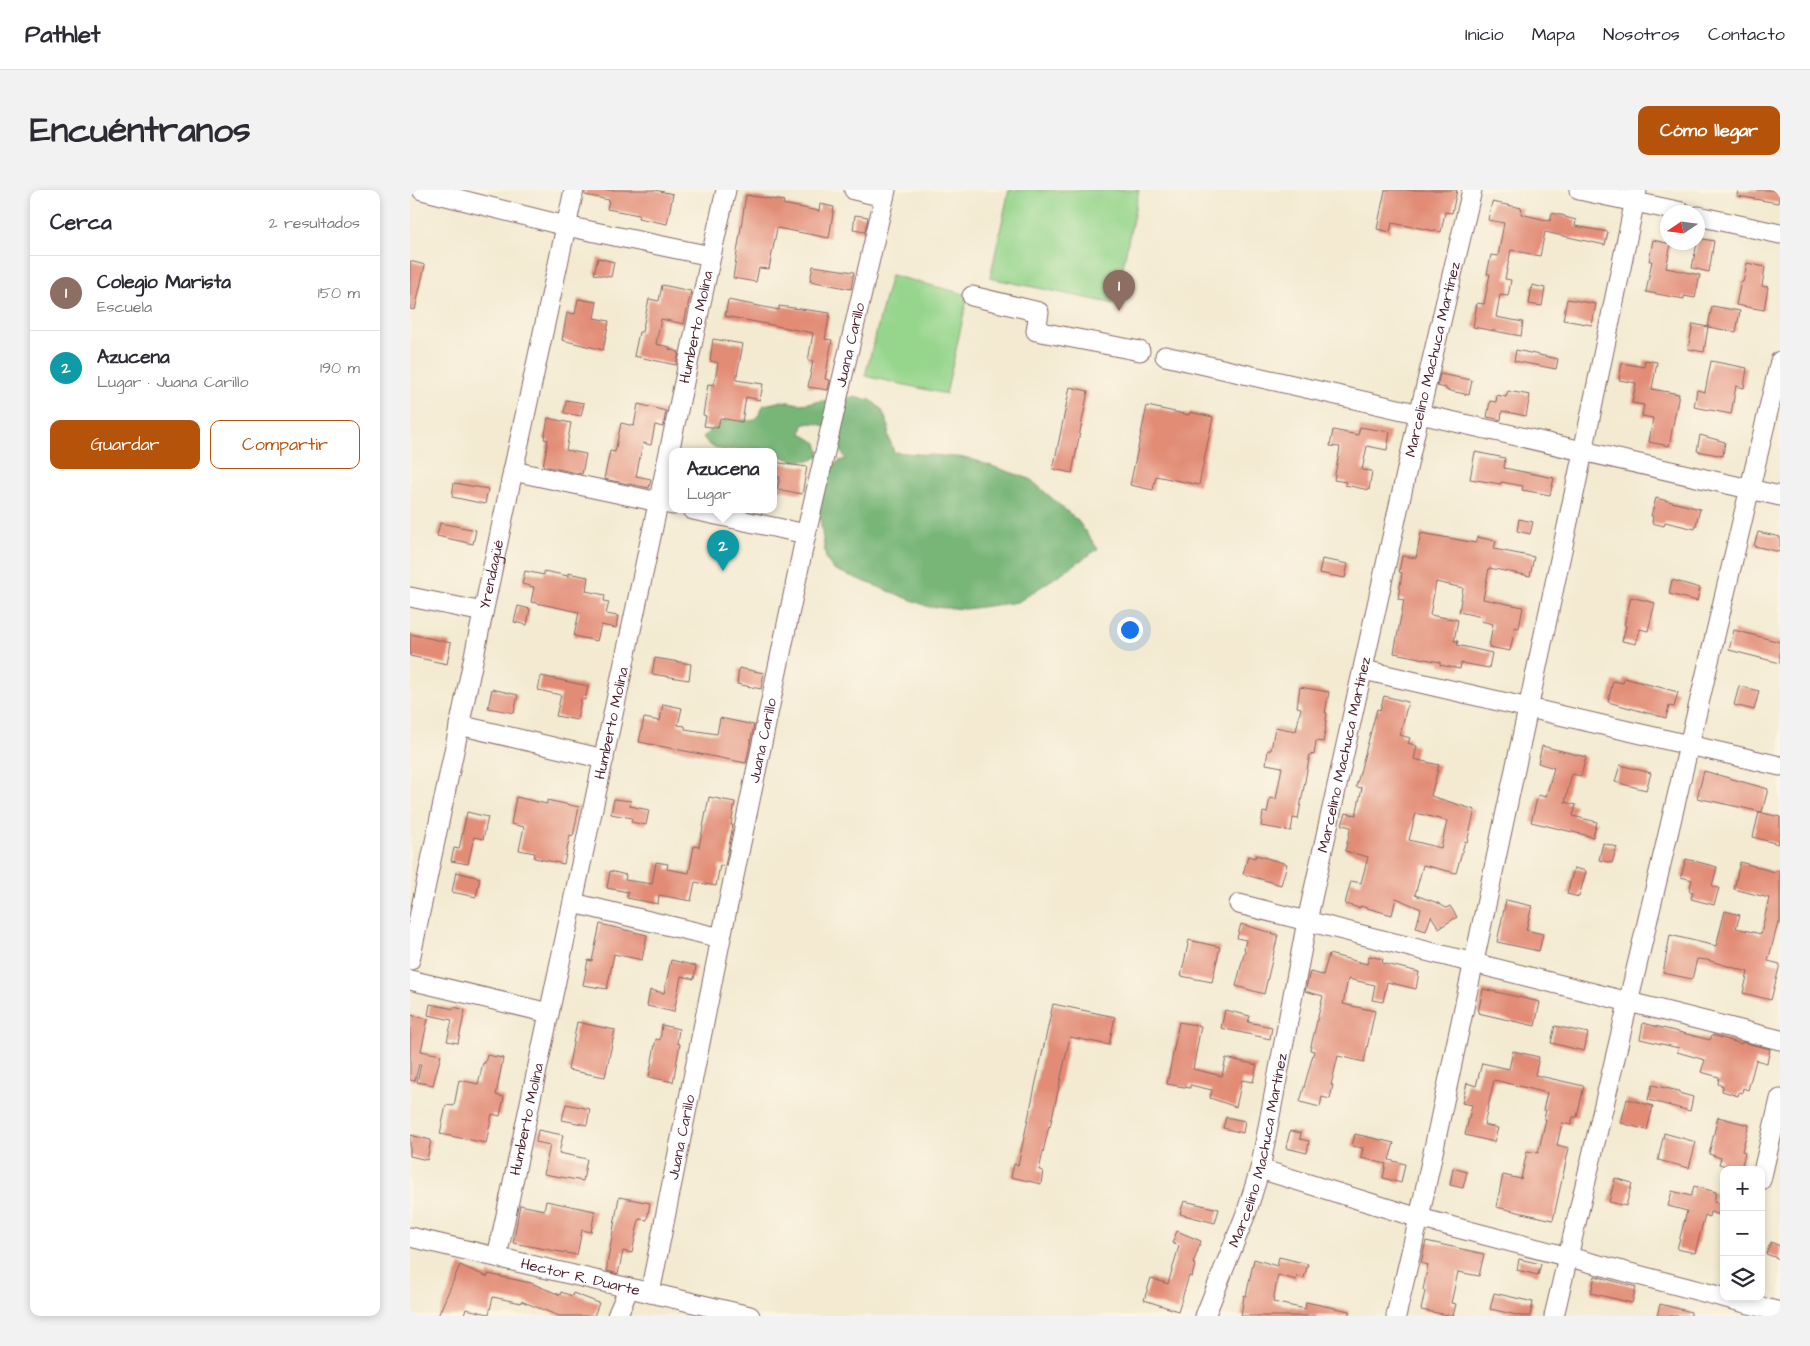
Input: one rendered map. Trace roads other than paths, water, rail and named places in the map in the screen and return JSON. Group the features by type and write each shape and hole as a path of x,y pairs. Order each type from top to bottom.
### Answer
{"street":[{"path":"422,190 566,226 711,256"},
{"name":"Yrendagüé","path":"410,960 574,190"},
{"name":"Humberto Molina","path":"676,448 711,256 726,190"},
{"path":"854,190 885,194"},
{"name":"Marcelino Machuca Martínez","path":"1205,1316 1247,1211 1260,1169 1307,922 1419,415 1472,190"},
{"path":"1579,190 1635,196 1661,205"},
{"name":"Juana Carillo","path":"650,1293 721,938 806,534 885,194"},
{"path":"1396,1316 1583,452 1635,196"},
{"path":"1705,218 1780,234"},
{"path":"972,296 1039,312 1036,331 1140,351"},
{"path":"1165,356 1780,496"},
{"path":"1554,1316 1780,361"},
{"path":"513,471 666,504"},
{"name":"Humberto Molina","path":"497,1257 604,759 669,487"},
{"path":"707,513 806,534"},
{"path":"410,597 483,612"},
{"path":"1364,670 1780,766"},
{"path":"459,725 604,759"},
{"path":"573,903 721,938"},
{"path":"1239,904 1780,1040"},
{"path":"410,980 549,1013"},
{"path":"1764,1166 1780,1099"},
{"path":"1260,1169 1418,1218 1568,1257 1732,1304 1780,1312"},
{"name":"Hector R. Duarte","path":"410,1237 750,1316"},
{"path":"617,1316 629,1288"}],"place":[{"name":"Colegio Marista","path":"1119,311"},
{"name":"Azucena","path":"723,571"}]}
